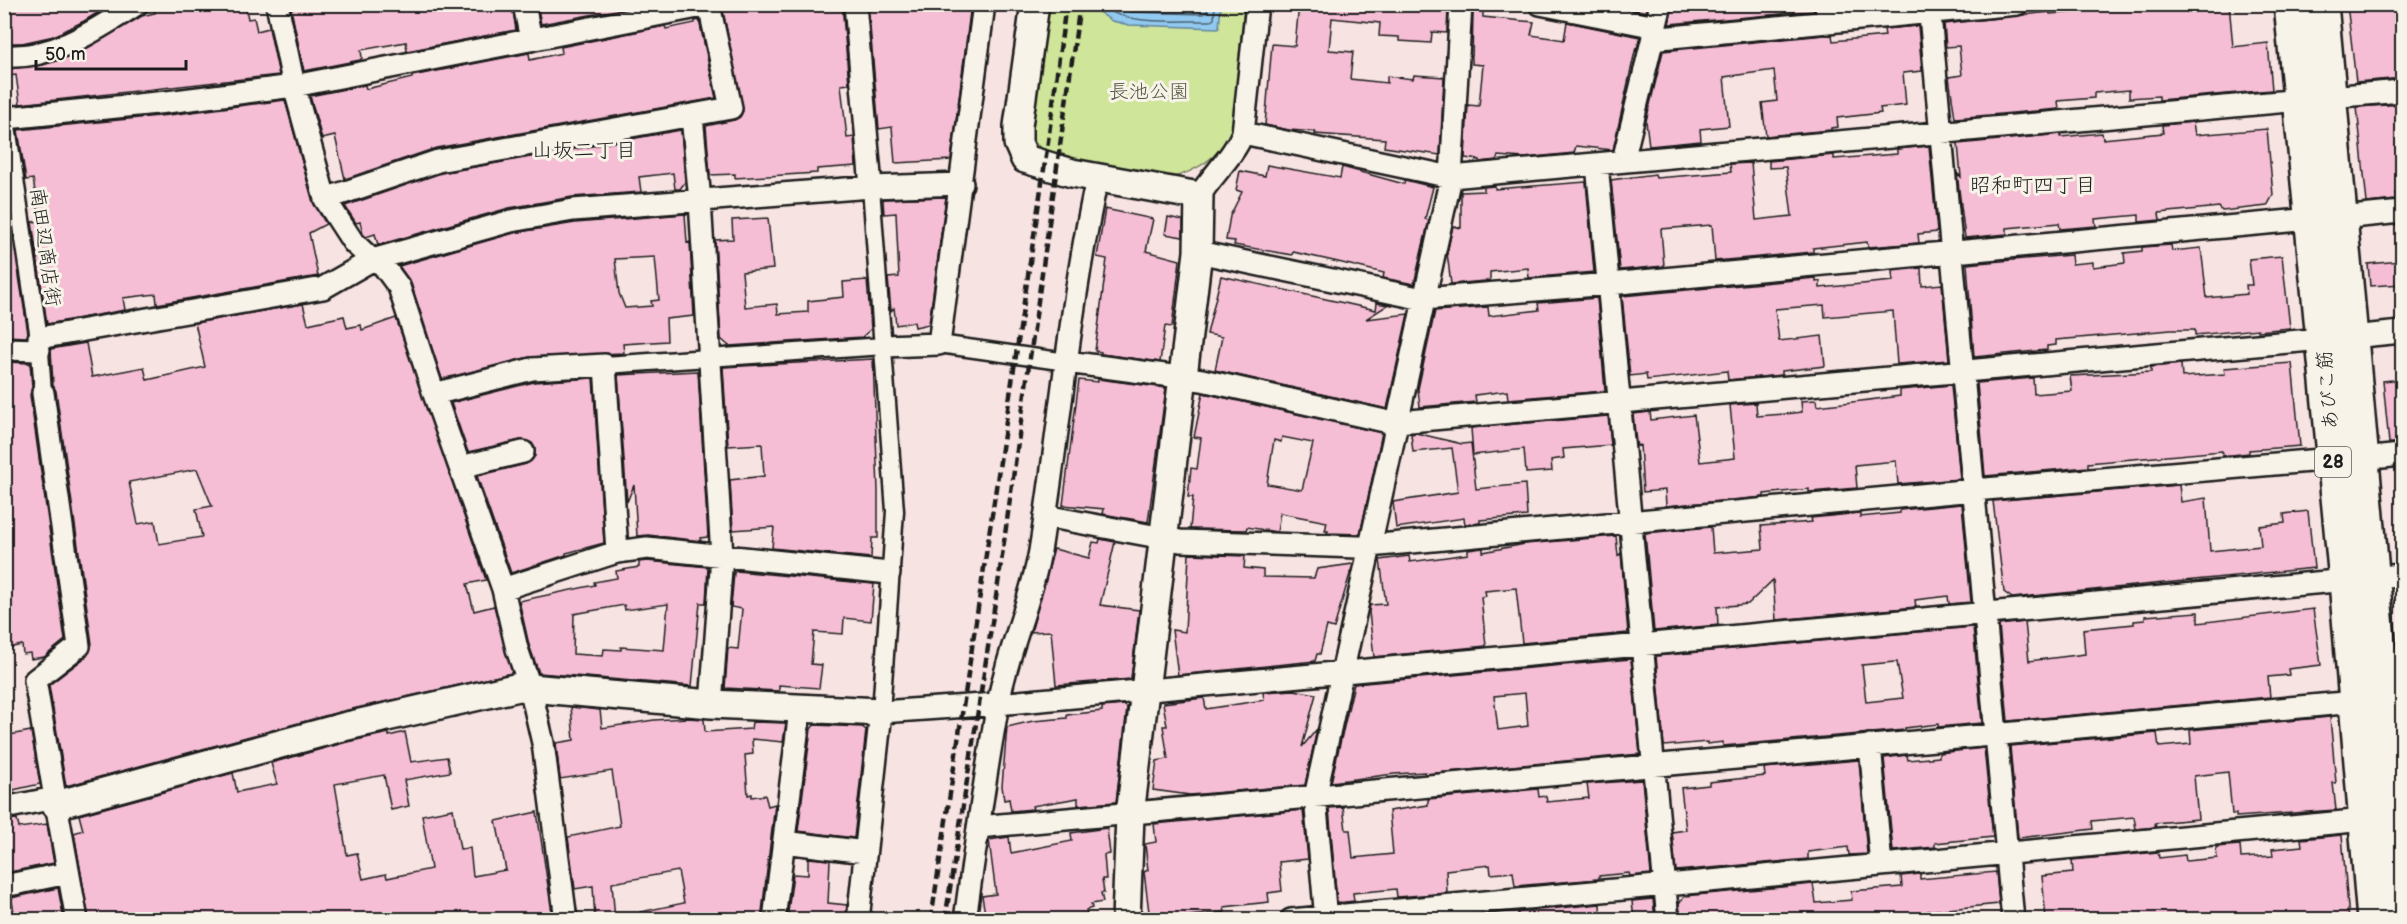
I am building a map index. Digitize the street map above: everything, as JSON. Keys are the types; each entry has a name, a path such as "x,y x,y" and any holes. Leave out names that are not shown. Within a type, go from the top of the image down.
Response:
{"main road":[{"name":"あびこ筋","path":"2291,4 2315,99"},
{"name":"あびこ筋","path":"2321,4 2315,99 2325,218 2348,459 2374,578 2388,819 2403,907"},
{"name":"あびこ筋","path":"2374,920 2388,819"}],"street":[{"path":"4,56 37,54 81,40 136,4"},
{"path":"278,4 294,86 325,199 353,242 372,260 382,264 399,287 434,394 504,589 517,649 530,687 543,743 566,920"},
{"path":"524,4 531,40"},
{"path":"855,4 884,346 895,511 881,712 858,920"},
{"path":"939,344 962,184 984,4"},
{"path":"1035,4 1018,126 1018,143 1025,159 1097,179 1199,196"},
{"path":"1126,920 1130,815 1198,252 1199,196 1210,178 1237,147 1243,133 1257,4"},
{"path":"1325,918 1315,797 1451,177 1461,4"},
{"path":"1540,4 1646,25 1661,38 1827,14 2017,4"},
{"path":"1623,161 1661,4"},
{"path":"5,113 167,102 294,86 711,5 731,108 438,161 325,199"},
{"path":"1929,8 2013,920"},
{"path":"1243,133 1451,177 2403,91"},
{"name":"南田辺商店街","path":"5,113 39,344 43,393"},
{"path":"692,116 700,201 722,556 711,704"},
{"path":"1598,164 1668,920"},
{"path":"965,920 998,704 1012,643 1031,591 1045,516 1097,179"},
{"path":"4,349 323,288 372,260 511,221 573,210 871,187 962,184"},
{"path":"1198,252 1423,299 2403,212"},
{"path":"434,394 532,369 710,360 884,346 939,344 1182,376 1397,422 2403,332"},
{"path":"605,365 617,552"},
{"path":"43,393 79,646 35,681 77,920"},
{"path":"460,467 524,452"},
{"path":"1045,516 1163,539 1368,547 1974,490 2403,455"},
{"path":"504,589 617,552 647,548 889,573"},
{"path":"4,808 55,802 343,727 530,687 711,704 800,710 881,712 1146,691 2374,578"},
{"path":"978,828 2381,700"},
{"path":"774,920 800,710"},
{"path":"1870,745 1881,866"},
{"path":"1291,920 1881,866 2006,852 2388,819"},
{"path":"784,842 866,852"},
{"path":"4,886 68,873"}],"green space":[{"name":"長池公園","path":"1046,5 1244,5 1233,123 1222,147 1200,166 1188,172 1174,177 1147,179 1132,177 1062,156 1037,145 1029,133"}],"water":[{"path":"1088,5 1221,5 1219,28 1129,25 1112,21"}],"building":[{"path":"9,4 112,4 54,36 22,43 7,43"},
{"path":"154,4 245,4 248,19 254,18 257,31 269,28 279,75 20,104 16,75 9,76 8,69 43,65 79,53 142,16 155,13"},
{"path":"312,4 461,4 461,8 479,4 512,4 516,30 407,51 406,42 361,50 360,60 304,71 291,9"},
{"path":"537,4 621,4 622,9 541,24"},
{"path":"745,4 842,4 849,84 841,85 847,138 854,137 856,166 817,169 817,173 735,178 735,174 710,175 706,126 734,120 740,117 743,111 723,11"},
{"path":"868,4 971,4 951,160 895,163 892,127 879,129"},
{"path":"1299,4 1448,6 1447,33 1432,32 1431,43 1399,41 1399,37 1379,36 1380,23 1332,18 1329,50 1353,52 1350,79 1387,83 1387,76 1413,79 1414,75 1444,77 1440,155 1384,147 1385,139 1315,134 1316,132 1265,125 1272,44 1295,46"},
{"path":"1608,4 1648,4 1646,12"},
{"path":"1673,4 1696,4 1717,11 1716,4 1813,4 1814,11 1669,24"},
{"path":"2160,4 2160,10 2195,6 2195,4 2229,4 2233,47 2268,43 2272,90 2159,100 2159,96 2129,98 2129,90 2094,93 2094,98 2058,101 2059,109 1955,118 1949,77 1962,75 1959,46 1946,47 1944,24 2050,12 2050,14 2103,10 2103,6"},
{"path":"2347,4 2403,4 2403,78 2356,82"},
{"path":"1473,10 1483,11 1483,17 1534,22 1531,35 1564,40 1567,22 1640,37 1613,150 1576,146 1574,153 1524,158 1498,156 1497,160 1480,162 1480,160 1465,158 1468,105 1479,106 1483,65 1472,64"},
{"path":"699,20 716,98 436,148 345,179 335,136 322,139 310,96 365,85 366,89 412,78 412,76 529,53 530,60 562,53 561,47 665,26 666,29 695,23"},
{"path":"1918,26 1922,71 1903,73 1906,105 1880,108 1881,113 1837,118 1838,127 1831,128 1831,130 1766,136 1762,103 1777,101 1774,70 1724,77 1729,126 1700,129 1701,141 1649,146 1646,121 1663,51 1825,35 1832,35 1833,41 1885,36 1884,29"},
{"path":"285,100 313,202 326,224 309,233 318,276 157,304 156,294 123,298 125,310 47,324 32,222 40,221 33,179 26,180 18,130 169,115"},
{"path":"2403,104 2403,192 2395,193 2396,200 2367,203 2357,107"},
{"path":"2193,122 2195,135 2267,129 2273,195 2267,206 2222,211 2219,207 2159,213 2160,220 2139,222 2139,215 2095,219 2096,226 2060,229 2059,223 2007,228 2007,234 1965,238 1957,173 1961,177 1958,144 2061,134 2061,137 2102,133 2103,139 2163,133 2162,125"},
{"path":"681,130 685,182 680,189 675,189 673,173 639,177 641,192 572,197 509,208 378,245 375,234 366,237 360,222 356,223 345,206 441,173"},
{"path":"1929,146 1937,232 1918,234 1919,243 1868,247 1867,242 1813,248 1813,252 1715,261 1712,225 1661,229 1664,266 1620,270 1611,180 1655,174 1656,178 1731,172 1730,164 1751,163 1756,220 1792,216 1786,167 1769,168 1769,161 1834,155 1834,159 1897,154 1897,149"},
{"path":"1267,165 1340,178 1342,167 1404,184 1405,180 1433,187 1425,219 1429,220 1414,284 1383,278 1384,273 1338,262 1293,252 1292,255 1234,245 1235,241 1226,240 1230,216 1242,192 1236,190 1240,171 1265,176"},
{"path":"1586,182 1594,272 1529,278 1528,268 1490,272 1490,280 1451,284 1447,253 1453,226 1461,228 1461,192 1484,191 1484,187 1495,186 1495,189"},
{"path":"946,197 929,324 915,327 914,322 896,325 894,308 891,311 888,278 899,277 896,213 884,214 883,201 884,199"},
{"path":"1105,209 1153,219 1146,251 1180,260 1172,327 1165,326 1160,362 1101,354 1095,351 1107,259 1097,257"},
{"path":"685,214 687,243 690,242 694,316 666,319 667,341 623,344 624,353 529,357 442,379 411,283 399,266 514,233 575,223","holes":["655,257 659,300 651,301 652,306 625,308 619,293 615,259"]},
{"path":"1168,217 1183,220 1183,237 1165,234"},
{"path":"768,218 773,269 742,272 745,307 777,304 778,314 808,312 808,301 844,297 843,282 867,280 871,329 862,337 729,346 721,339 715,240 733,239 732,220"},
{"path":"12,232 27,337 4,336 4,234"},
{"path":"2171,245 2172,251 2201,248 2207,298 2247,294 2246,285 2252,285 2249,259 2282,256 2290,328 2195,335 2195,330 2171,330 2056,340 2056,345 2047,346 2047,350 1974,357 1967,264 2071,255 2072,264 2093,262 2093,267 2125,263 2124,253 2142,251 2142,247"},
{"path":"2401,261 2403,284 2370,286 2368,264"},
{"path":"1921,268 1922,286 1942,284 1949,360 1897,364 1893,311 1825,317 1824,305 1775,309 1779,341 1822,336 1825,366 1782,371 1782,375 1728,380 1727,371 1647,380 1646,374 1630,376 1622,296 1816,278 1816,282 1820,281 1820,288 1893,281 1892,271"},
{"path":"1221,276 1376,310 1377,303 1388,305 1366,319 1408,314 1387,409 1215,370 1222,337 1207,334"},
{"path":"1597,298 1605,391 1508,399 1507,391 1475,395 1476,402 1420,407 1418,389 1435,311 1488,307 1489,316 1539,310 1538,303"},
{"path":"303,304 308,324 344,316 347,328 361,325 362,330 396,318 486,580 467,584 474,611 494,606 512,673 339,712 66,786 49,685 87,656 92,644 56,391 53,385 51,349 86,343 92,377 144,367 147,380 205,367 195,323","holes":["197,469 212,506 196,509 202,537 159,544 155,521 138,524 129,482"]},
{"path":"873,359 878,538 872,538 871,558 772,548 774,527 733,530 730,480 764,476 762,444 728,446 723,367"},
{"path":"4,362 30,363 32,387 30,395 65,640 44,657 31,659 30,653 23,654 22,645 4,649"},
{"path":"2292,363 2300,446 2249,450 2249,453 2223,456 2222,451 2088,463 2088,467 1985,476 1977,383 2033,378 2034,394 2072,391 2070,376 2151,372 2151,367 2181,364 2182,377 2225,374 2224,368"},
{"path":"698,371 708,537 700,538 701,541 648,535 637,536 634,485 627,502 618,375"},
{"path":"593,378 604,543 566,553 566,555 511,573 477,476 526,464 535,456 535,448 532,443 521,440 468,452 451,403 534,382"},
{"path":"1098,379 1166,388 1148,522 1103,514 1104,509 1063,505 1079,380 1098,382"},
{"path":"2403,379 2403,443 2389,443 2383,381"},
{"path":"1951,385 1960,479 1898,484 1896,461 1855,465 1857,488 1809,492 1809,489 1764,494 1764,497 1666,506 1665,490 1643,492 1640,445 1637,446 1636,442 1633,414 1650,412 1651,420 1694,415 1700,462 1735,458 1730,405 1756,403 1757,416 1785,414 1802,412 1801,401 1816,400 1817,406 1900,396 1900,390"},
{"path":"1203,393 1382,433 1360,534 1327,533 1328,531 1325,531 1327,522 1280,513 1277,532 1247,527 1246,530 1190,529 1193,497 1188,497 1191,468 1197,469 1201,438 1194,437","holes":["1282,437 1313,443 1302,490 1267,484 1274,440 1281,442"]},
{"path":"1608,416 1611,445 1563,449 1564,458 1551,460 1552,471 1526,473 1524,449 1473,455 1471,428"},
{"path":"1416,433 1462,444 1471,443 1476,489 1525,484 1527,516 1480,520 1480,523 1465,524 1464,518 1396,528 1393,502 1458,492 1452,448 1413,452 1411,434"},
{"path":"2179,485 2181,502 2206,498 2210,551 2261,546 2259,526 2285,523 2284,514 2308,511 2314,568 2012,598 2004,592 1993,501"},
{"path":"1962,504 1971,602 1949,604 1948,596 1915,600 1916,607 1776,620 1773,580 1748,604 1717,607 1718,625 1654,631 1645,533 1711,527 1713,553 1763,549 1761,526 1812,522 1811,518 1860,513 1860,517 1900,513 1900,510"},
{"path":"1616,536 1618,556 1621,553 1628,633 1522,643 1516,588 1485,591 1486,596 1481,597 1486,646 1374,657 1370,605 1386,604 1380,560 1409,556 1410,562 1468,554 1468,550 1483,548 1483,552 1525,544"},
{"path":"1100,539 1115,542 1100,605 1139,610 1131,679 1056,685 1051,631 1031,632 1054,549 1089,558 1093,542 1099,543"},
{"path":"1189,554 1245,556 1244,568 1263,570 1263,577 1314,578 1317,569 1353,564 1334,628 1327,626 1320,654 1317,654 1315,661 1178,675 1172,630 1185,632"},
{"path":"639,562 708,567 706,603 700,603 692,686 539,673 529,645 519,601 617,578 616,571 639,567","holes":["668,604 664,650 621,647 621,650 604,649 603,656 573,654 574,614 624,605 625,610"]},
{"path":"736,571 874,584 871,621 844,618 843,634 814,632 811,664 822,665 819,688 779,685 779,691 725,688 728,648 738,649 742,609 731,607"},
{"path":"2313,609 2321,665 2288,669 2289,675 2268,677 2270,697 2008,721 1999,625 2025,622 2029,661 2085,654 2083,629 2134,624 2134,621 2145,620 2145,616 2198,612 2198,623"},
{"path":"1973,627 1982,723 1938,727 1938,724 1905,728 1905,730 1723,746 1723,742 1707,744 1707,742 1664,746 1656,656","holes":["1897,662 1903,698 1866,702 1862,665"]},
{"path":"1631,659 1640,754 1425,774 1425,772 1394,774 1331,782 1354,684","holes":["1525,693 1528,726 1498,730 1494,696"]},
{"path":"1294,690 1316,694 1302,747 1317,729 1305,785 1190,795 1153,790 1157,761 1168,759 1163,726 1167,726 1163,703 1204,698 1206,709 1264,700 1263,692"},
{"path":"1124,705 1127,708 1116,802 1078,805 1078,798 1032,806 1033,809 1011,811 1009,799 1004,800 1002,786 1007,727 1033,721 1067,718 1067,715 1102,711 1102,707"},
{"path":"571,707 600,710 602,728 654,720 687,718 704,719 705,732 751,729 752,722 786,723 783,742 752,739 753,754 745,755 748,795 752,794 752,797 765,795 768,806 775,804 761,920 641,920 640,912 684,903 678,871 612,883 615,920 595,920 593,886 575,889 568,837 620,826 612,771 560,779 556,743 574,740"},
{"path":"2330,717 2336,810 2236,817 2236,814 2232,814 2228,772 2194,776 2198,819 2155,823 2156,827 2136,829 2134,817 2092,821 2093,829 2018,838 2010,746 2157,733 2159,747 2191,744 2190,730"},
{"path":"814,725 862,727 866,730 854,838 798,831 811,729"},
{"path":"31,731 40,784 4,792 4,736"},
{"path":"405,732 411,762 447,757 450,772 404,780 409,806 391,810 384,775 335,784 347,855 357,853 363,879 386,874 387,878 431,869 422,815 453,809 460,849 470,848 473,876 506,870 496,821 537,812 553,920 89,920 74,833 83,830 79,815 233,773 237,792 277,784 271,763 347,742"},
{"path":"1984,748 1993,837 1935,843 1935,847 1893,851 1884,758 1907,755 1908,760 1939,757 1939,753"},
{"path":"1859,760 1867,854 1849,855 1848,847 1808,852 1808,859 1676,871 1672,832 1686,830 1681,788 1709,785 1709,782 1765,776 1764,768"},
{"path":"1642,780 1651,874 1630,876 1629,873 1599,876 1599,879 1515,886 1513,872 1491,874 1490,865 1446,870 1447,893 1397,897 1396,889 1353,893 1354,901 1337,903 1329,808 1343,807 1346,830 1350,830 1353,858 1393,854 1389,811 1428,805 1428,799 1538,789 1539,797 1546,796 1547,802 1589,798 1587,784"},
{"path":"1303,810 1308,859 1279,862 1282,891 1268,893 1269,902 1224,907 1225,912 1180,917 1180,920 1150,920 1144,872 1148,870 1145,844 1156,842 1154,824"},
{"path":"17,819 19,828 47,824 54,863 5,873 4,820"},
{"path":"1107,828 1110,854 1104,855 1106,879 1102,879 1103,902 1091,904 1092,908 1086,910 1088,920 986,920 982,896 996,894 989,840 1009,837 1011,853 1072,841 1071,833"},
{"path":"2342,835 2349,920 2046,919 2042,876 2073,873 2072,860 2158,852 2159,858 2185,855 2186,861 2217,858 2216,847 2240,845 2241,858 2273,856 2272,849 2302,846 2301,839"},
{"path":"808,858 830,860 828,903 847,905 845,920 787,920 793,874 808,875"},
{"path":"1996,872 1999,904 1928,911 1929,920 1681,920 1679,903 1685,896 1813,884 1816,903 1852,900 1851,891 1902,887 1901,876 1920,874 1920,879"},
{"path":"58,888 64,920 16,920 11,898"},
{"path":"1653,899 1655,920 1634,920 1632,901"},
{"path":"1600,904 1601,920 1518,920 1518,912"}],"railway":[{"path":"931,920 1047,149 1066,4"},
{"path":"945,920 998,584 1080,4"}],"district":[{"name":"山坂二丁目","path":"584,150"},
{"name":"昭和町四丁目","path":"2033,185"}]}
